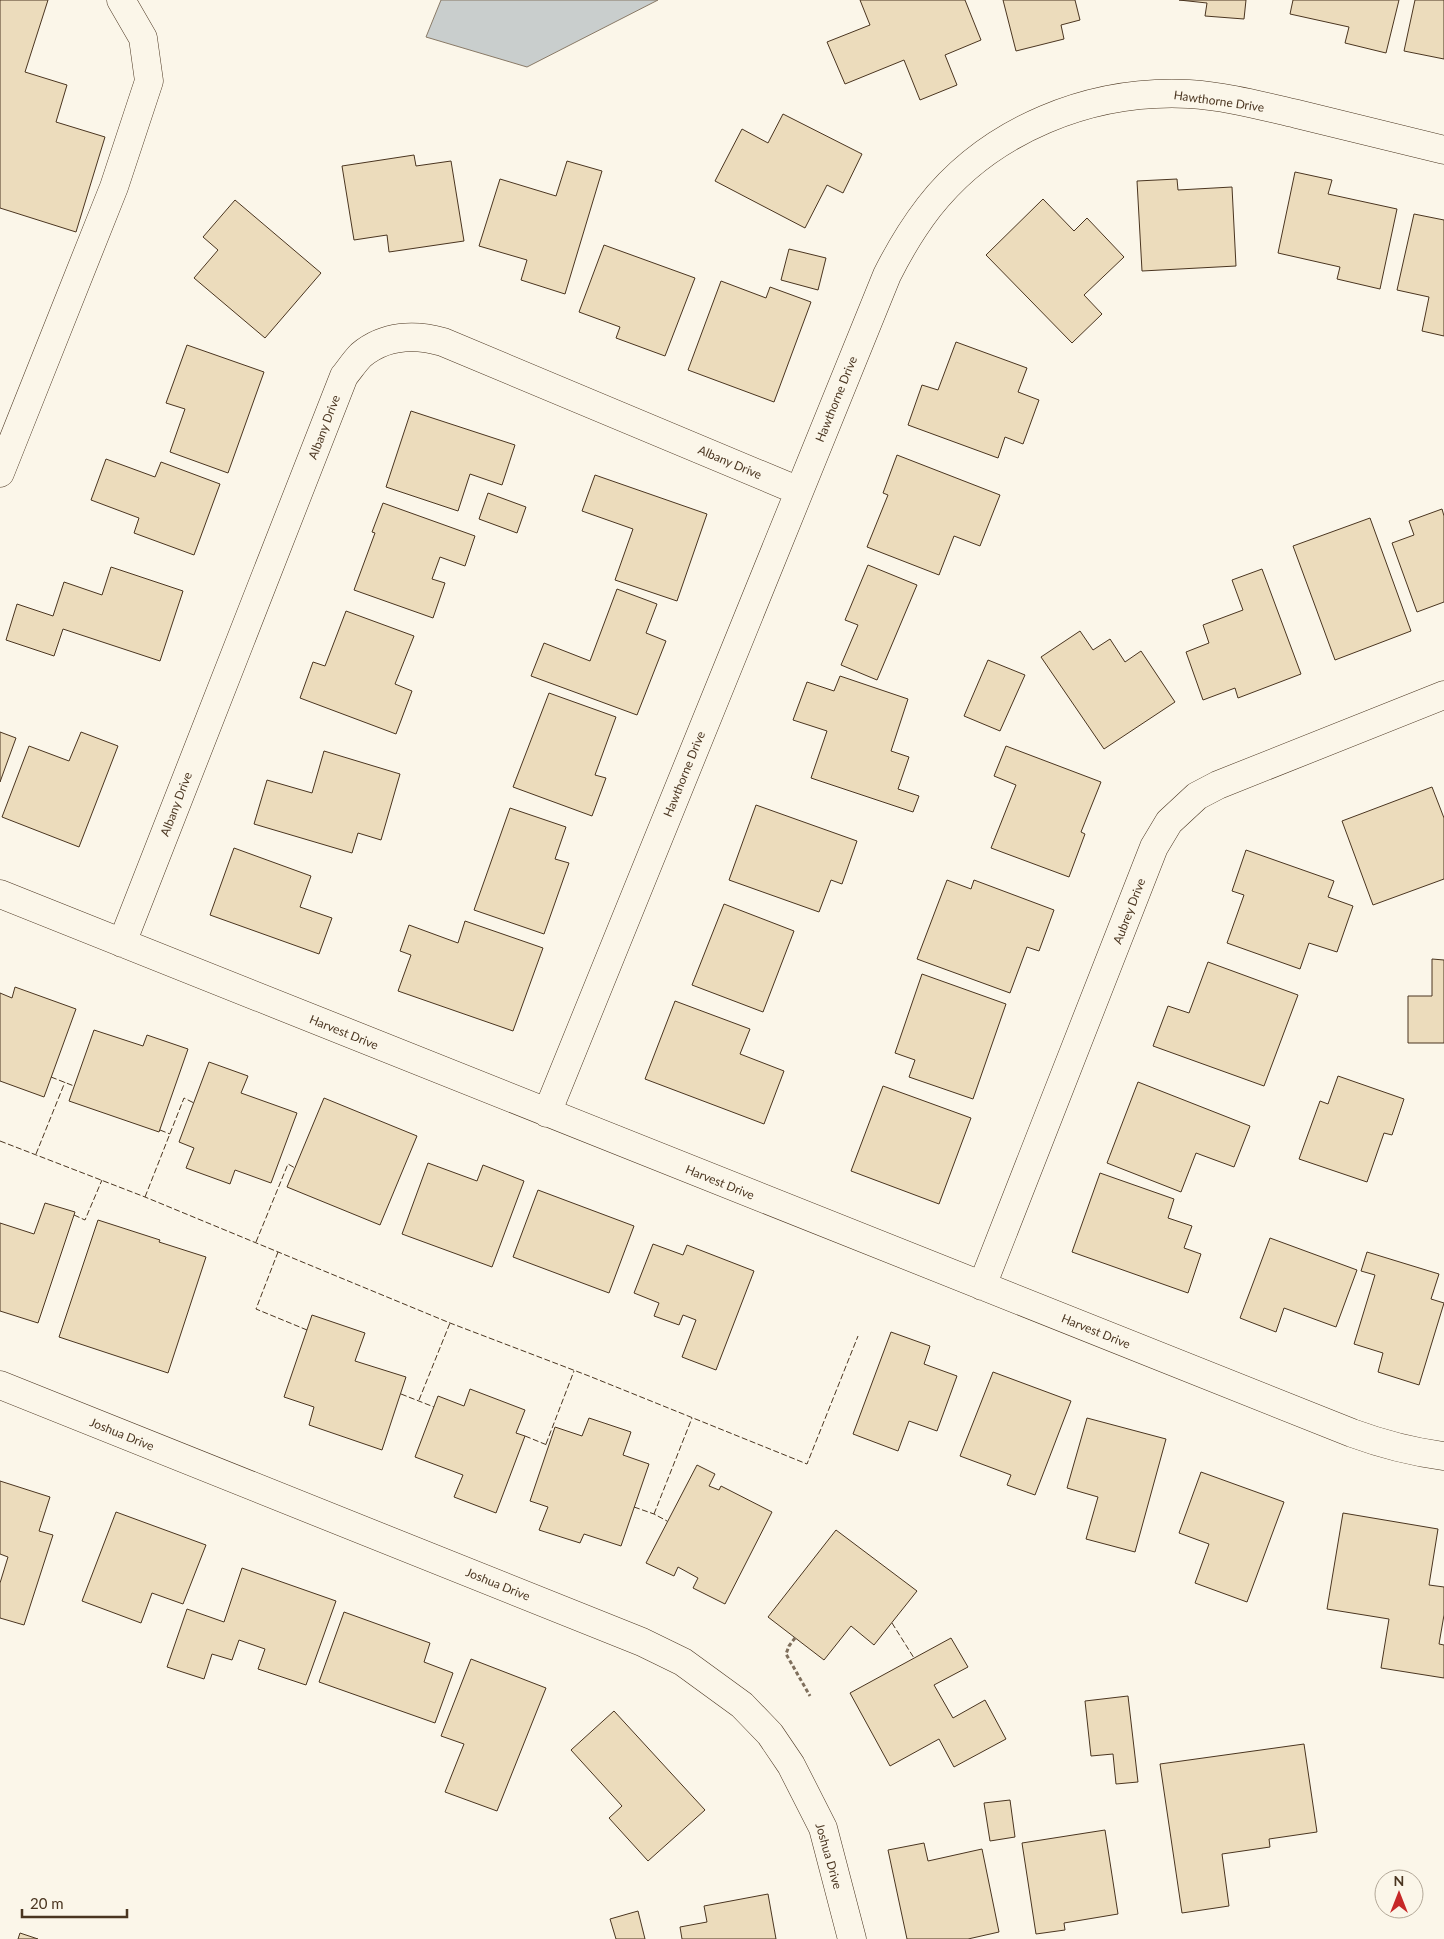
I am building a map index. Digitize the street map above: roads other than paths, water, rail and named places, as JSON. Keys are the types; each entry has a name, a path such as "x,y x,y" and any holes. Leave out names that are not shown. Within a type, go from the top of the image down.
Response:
{"street":[{"path":"0,473 114,187 149,81 143,38 120,0"},
{"name":"Hawthorne Drive","path":"547,1113 887,275 906,238 930,206 957,176 988,151 1044,119 1082,106 1120,97 1158,93 1192,94 1252,104 1444,150"},
{"name":"Albany Drive","path":"122,943 344,376 361,355 382,342 405,336 428,338 443,342 799,490"},
{"name":"Aubrey Drive","path":"982,1286 1154,847 1169,822 1197,796 1218,785 1444,695"},
{"name":"Harvest Drive","path":"0,894 1352,1434 1388,1446 1424,1454 1444,1456"},
{"name":"Joshua Drive","path":"0,1385 632,1638 683,1662 742,1705 770,1734 792,1765 823,1828 852,1939"}]}
